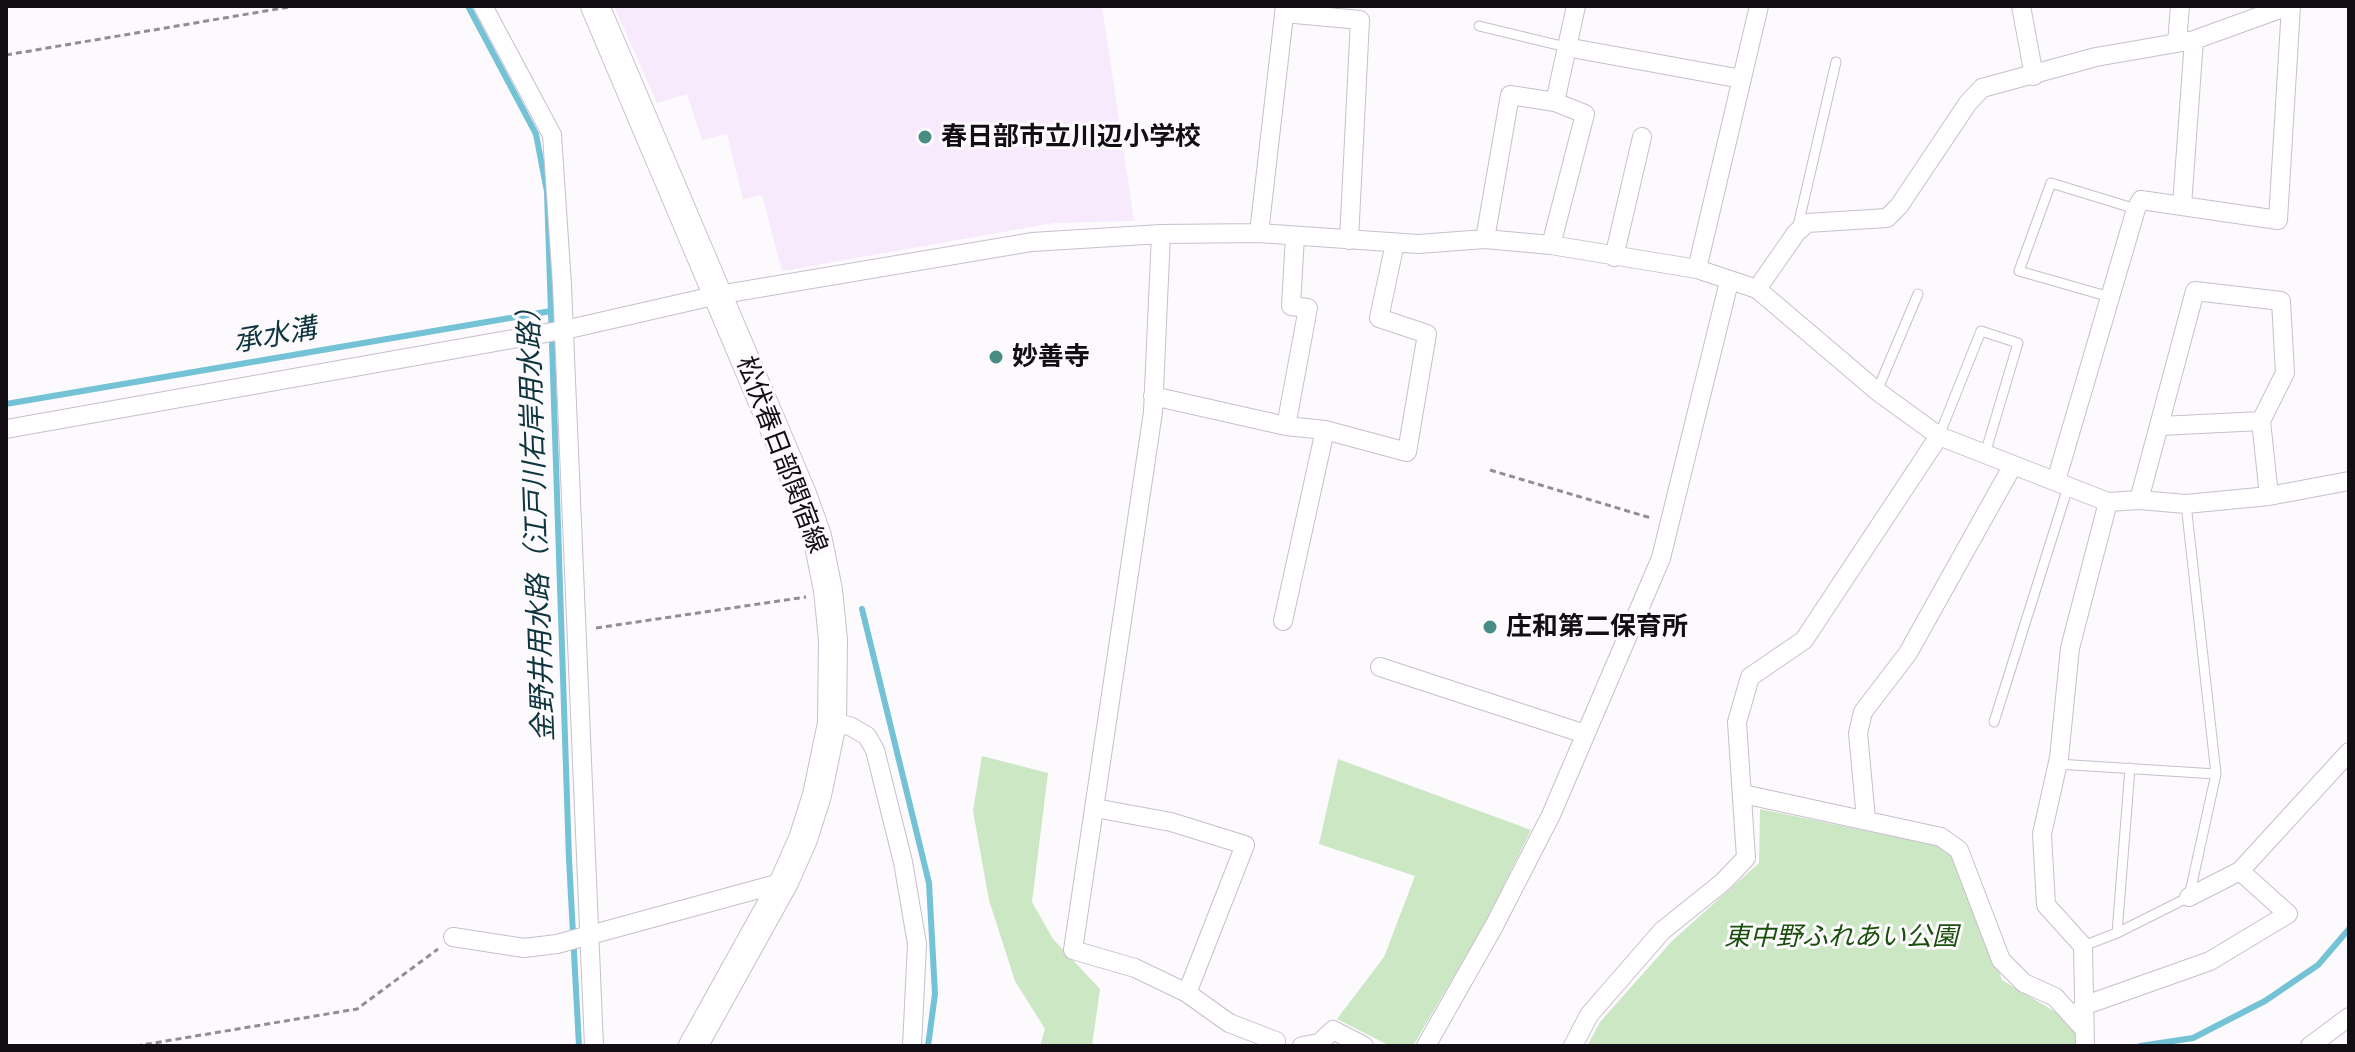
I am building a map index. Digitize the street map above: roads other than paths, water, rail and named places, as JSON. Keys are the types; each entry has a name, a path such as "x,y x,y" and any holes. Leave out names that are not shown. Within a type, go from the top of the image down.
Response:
{"main road":[{"name":"松伏春日部関宿線","path":"595,6 802,494 817,536 828,590 833,640 832,723 817,795 803,839 784,882 693,1046"}],"street":[{"path":"483,6 552,135 594,1046"},
{"path":"1697,269 1759,6"},
{"path":"2021,6 2034,76"},
{"path":"2180,6 2185,42 2182,205"},
{"path":"1757,289 1796,233 1807,223 1887,218 1899,206 1968,103 1982,88 2096,57 2185,42 2258,11 2290,6 2278,220 2141,200 2110,297 2062,484"},
{"path":"1555,102 1570,8"},
{"path":"1259,233 1284,10 1360,20 1349,240"},
{"path":"1566,47 1742,79"},
{"path":"1485,239 1510,95 1555,102 1585,114 1551,245"},
{"path":"1614,257 1642,137"},
{"path":"6,429 562,330 718,295 1032,242 1161,234 1259,233 1395,243 1485,239 1551,245 1697,269 1757,289 1877,391 1939,436 2108,502 2139,500 2186,504 2269,496 2349,481"},
{"path":"1161,234 1153,396 1073,950 1135,968 1187,993 1229,1023 1281,1044"},
{"path":"1286,426 1308,308 1291,306 1295,236"},
{"path":"1153,396 1286,426 1325,430 1407,452 1427,334 1379,318 1395,243"},
{"path":"1426,1046 1551,815 1661,558 1729,282"},
{"path":"2139,500 2195,291 2281,301 2285,373 2261,421 2269,496"},
{"path":"2160,426 2261,421"},
{"path":"1283,621 1325,430"},
{"path":"1573,1046 1589,1015 1662,931 1723,882 1746,858 1737,722 1750,677 1804,640 1939,436"},
{"path":"1866,819 1858,733 1863,712 1908,653 2013,465"},
{"path":"2084,1037 2083,946 2046,905 2042,834 2057,764 2070,648 2108,502"},
{"path":"1380,667 1585,734"},
{"path":"832,723 850,726 867,736 875,750 903,862 917,944 912,1046"},
{"path":"2189,897 2240,871 2349,752"},
{"path":"1743,794 1941,837 1959,850 2001,960 2024,983 2055,997 2084,1037"},
{"path":"1095,808 1171,822 1245,845 1187,993"},
{"path":"2083,1006 2210,961 2288,914 2240,871"},
{"path":"453,937 524,948 557,944 784,882"},
{"path":"2310,1046 2349,1017"},
{"path":"1302,1046 1319,1043 1333,1030 1364,1046"}],"lane":[{"path":"1479,26 1566,47"},
{"path":"1796,233 1836,62"},
{"path":"2110,297 2019,271 2051,183 2136,209"},
{"path":"1877,391 1918,294"},
{"path":"1939,436 1981,331 2018,343 1984,455"},
{"path":"1994,722 2062,484"},
{"path":"2083,946 2117,933 2189,897 2216,774 2186,504"},
{"path":"2057,764 2216,774"},
{"path":"2117,933 2130,768"}],"waterway":[{"name":"金野井用水路（江戸川右岸用水路）","path":"468,6 536,134 547,192 569,859 579,1046"},
{"name":"承水溝","path":"6,404 551,311"},
{"path":"862,609 929,883 935,994 928,1046"},
{"path":"2140,1046 2193,1038 2265,1001 2318,965 2349,929"}],"place":[{"name":"春日部市立川辺小学校","path":"925,137"},
{"name":"妙善寺","path":"996,357"},
{"name":"庄和第二保育所","path":"1490,627"}],"park label":[{"name":"東中野ふれあい公園","path":"1841,937"}]}
